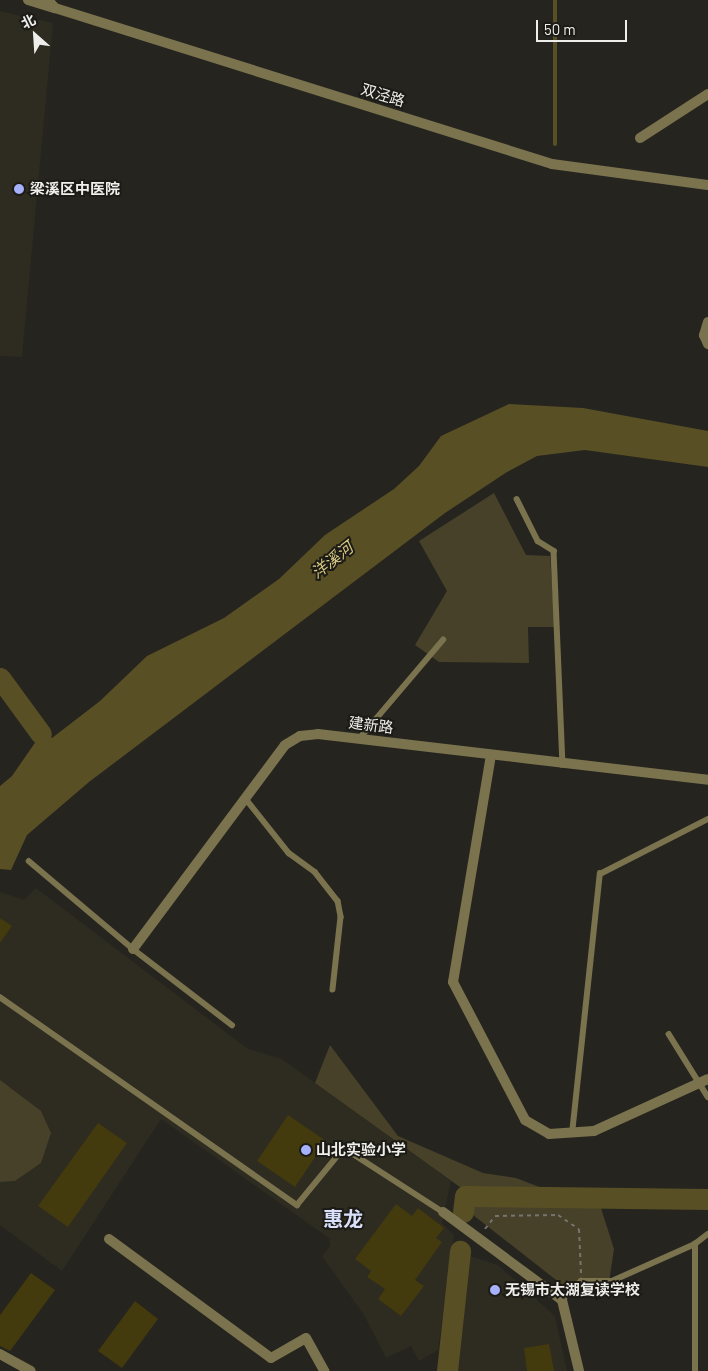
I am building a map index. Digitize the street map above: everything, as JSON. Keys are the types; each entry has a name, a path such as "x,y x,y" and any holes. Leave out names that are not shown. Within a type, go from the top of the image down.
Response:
{"street":[{"name":"双泾路","path":"28,0 51,4 552,164 708,186"},
{"path":"640,138 708,94"},
{"path":"708,322 704,335 708,344"},
{"name":"建新路","path":"133,949 285,745 300,736 318,734 563,765 708,780"},
{"path":"491,755 453,982 525,1120 549,1134 572,1134 594,1131 703,1080"},
{"path":"443,1212 562,1300 580,1371"},
{"path":"109,1238 271,1358 306,1338 324,1371"},
{"path":"0,1354 31,1371"}],"lane":[{"path":"517,499 538,541 554,550 563,765"},
{"path":"359,739 443,640"},
{"path":"246,799 289,853 315,872 338,901 341,917 333,990"},
{"path":"572,1134 600,874 708,819"},
{"path":"28,861 133,949 232,1025"},
{"path":"0,996 297,1205 344,1148 443,1212"},
{"path":"669,1034 703,1080 708,1097"},
{"path":"562,1300 581,1281 612,1280 695,1244 708,1234"},
{"path":"695,1244 695,1371"}],"path":[{"path":"478,1238 495,1216 558,1215 578,1229 581,1281"}],"shaded area":[{"name":"梁溪区中医院","path":"0,11 53,23 22,357 0,356"},
{"path":"494,493 526,555 550,556 555,627 528,627 529,663 439,662 415,645 447,591 419,541"},
{"name":"山北实验小学","path":"36,888 248,1049 282,1059 451,1181 442,1223 454,1235 438,1350 419,1361 411,1346 386,1358 364,1315 322,1256 330,1246 329,1238 161,1119 62,1271 0,1225 0,892 24,900"},
{"path":"330,1045 398,1136 483,1173 516,1178 542,1188 464,1190 315,1083"},
{"path":"0,1080 41,1111 51,1133 41,1163 15,1181 0,1182"},
{"path":"470,1202 599,1202 614,1249 608,1289 574,1294 468,1211"},
{"name":"无锡市太湖复读学校","path":"467,1255 498,1265 555,1316 567,1371 455,1371"}],"water":[{"name":"洋溪河","path":"509,404 583,408 708,431 708,467 585,450 537,456 507,472 445,513 89,782 27,835 11,870 0,869 0,786 12,776 41,734 47,732 52,738 100,701 147,656 224,618 279,579 325,535 394,489 419,466 441,436"}],"building":[{"path":"0,918 12,926 0,943"},
{"path":"288,1115 326,1141 295,1187 257,1161"},
{"path":"98,1123 127,1143 68,1227 38,1206"},
{"path":"396,1204 412,1216 418,1208 444,1228 436,1238 442,1242 415,1280 424,1286 401,1316 378,1299 385,1289 367,1277 371,1271 355,1259"},
{"path":"31,1273 55,1290 10,1351 0,1346 0,1315"},
{"path":"135,1301 158,1319 122,1368 98,1351"},
{"path":"549,1344 554,1371 527,1371 524,1348"}],"waterway":[{"path":"555,0 555,144"},
{"path":"0,678 41,734"},
{"path":"463,1212 465,1196 708,1199"},
{"path":"447,1371 460,1251"}],"place":[{"name":"梁溪区中医院","path":"19,189"},
{"name":"山北实验小学","path":"306,1150"},
{"name":"无锡市太湖复读学校","path":"495,1290"}],"district":[{"name":"惠龙","path":"343,1218"}]}
